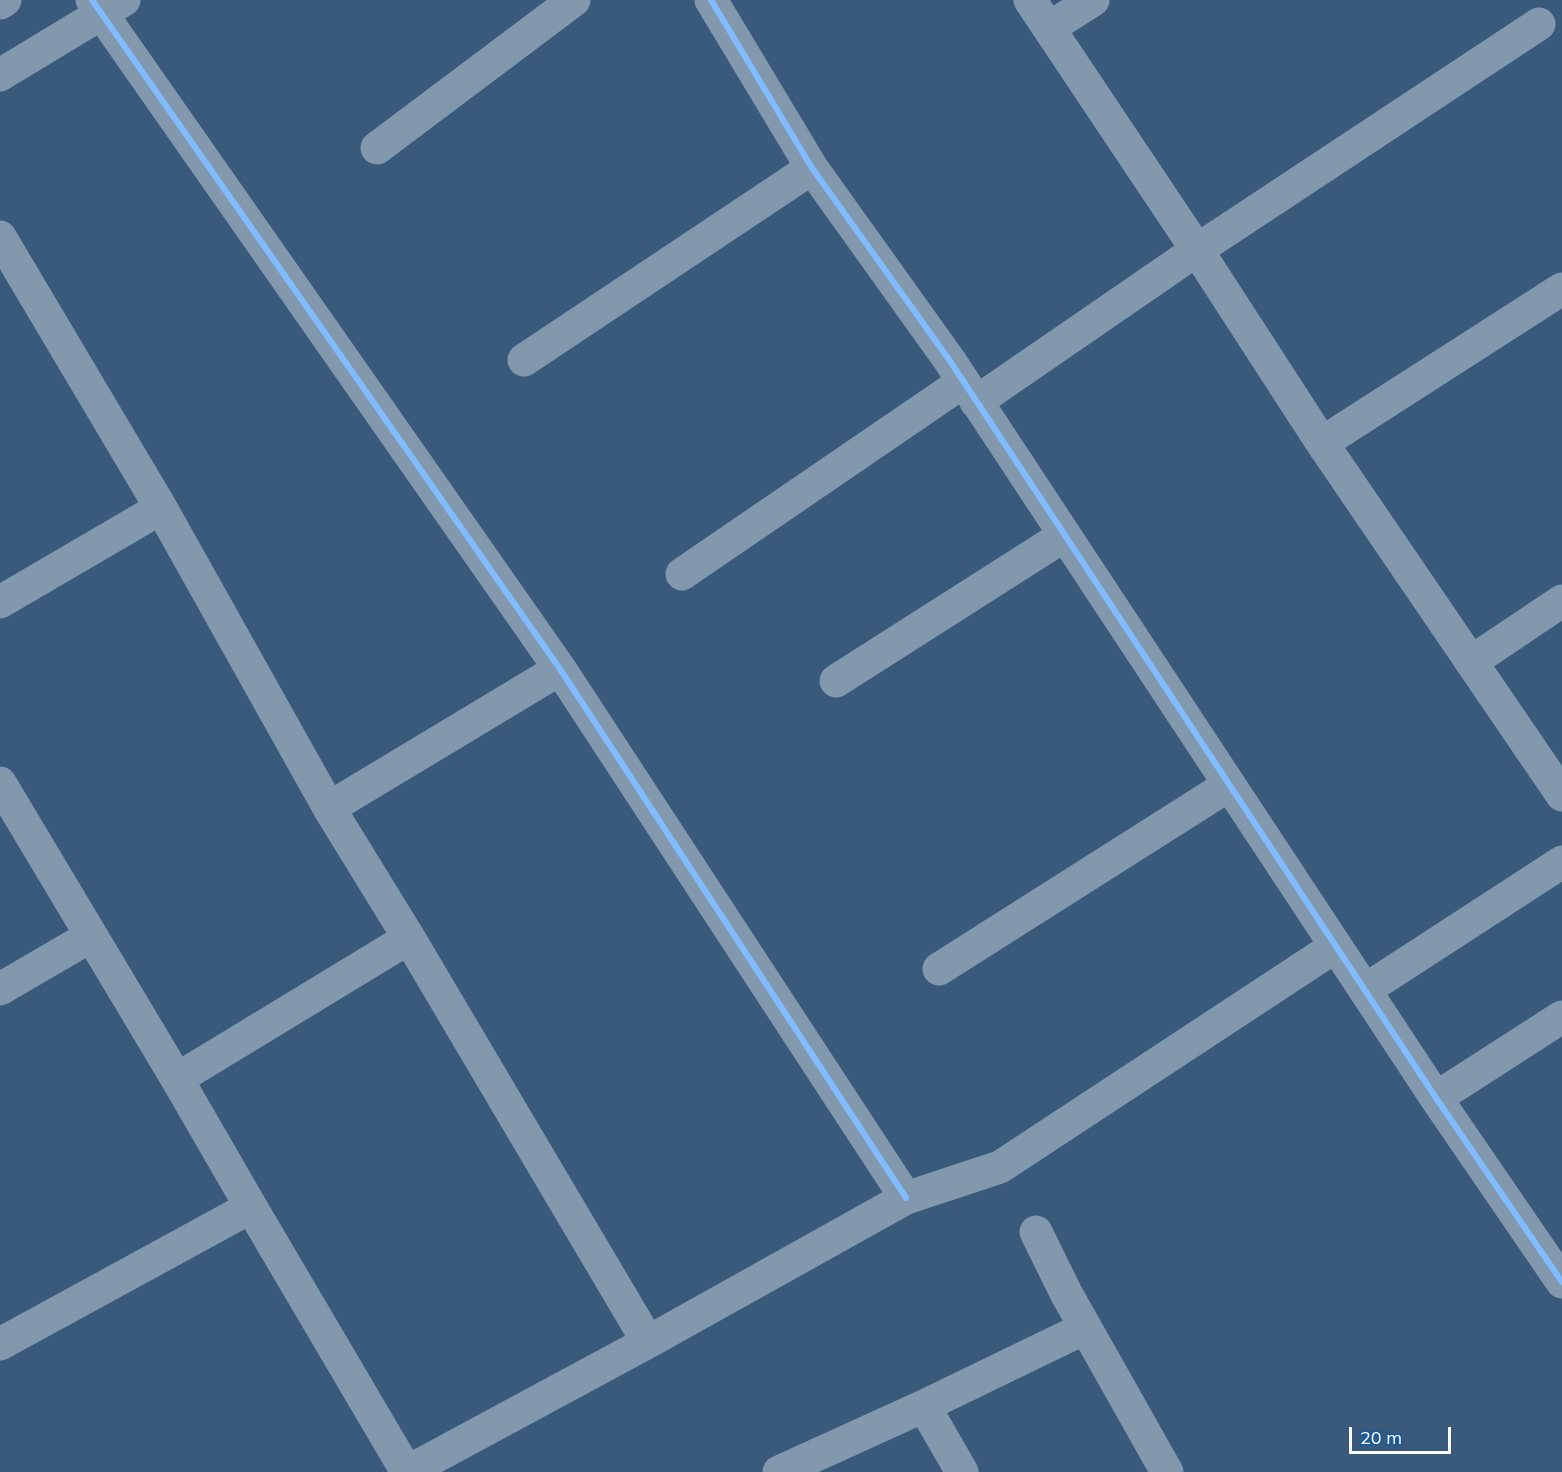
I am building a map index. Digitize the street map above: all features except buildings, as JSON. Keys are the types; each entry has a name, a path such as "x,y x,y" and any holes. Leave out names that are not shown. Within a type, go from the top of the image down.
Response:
{"main road":[{"path":"0,3 5,0"}],"street":[{"path":"376,148 574,0"},
{"path":"711,0 812,168 950,361 1436,1098 1562,1282"},
{"path":"1030,0 1197,250 1322,443 1562,795"},
{"path":"1049,27 1093,0"},
{"path":"0,75 106,5 560,669 906,1198"},
{"path":"682,574 1197,250 1539,24"},
{"path":"524,360 812,168"},
{"path":"0,237 161,508 329,808 409,938 648,1342"},
{"path":"1322,443 1562,289"},
{"path":"0,602 161,508"},
{"path":"836,681 1065,535"},
{"path":"1471,662 1562,601"},
{"path":"329,808 560,669"},
{"path":"0,783 177,1079 407,1472 648,1342 906,1198 1000,1167 1336,946"},
{"path":"939,969 1229,785"},
{"path":"1365,990 1562,862"},
{"path":"0,989 91,936"},
{"path":"177,1079 409,938"},
{"path":"1436,1098 1562,1017"},
{"path":"0,1344 251,1207"},
{"path":"1036,1232 1085,1328 1167,1472"},
{"path":"778,1472 924,1406 1085,1328"},
{"path":"924,1406 962,1472"}],"cycle path":[{"path":"92,0 560,669 906,1198"},
{"path":"711,0 812,168 950,361 1436,1098 1562,1282"}]}
